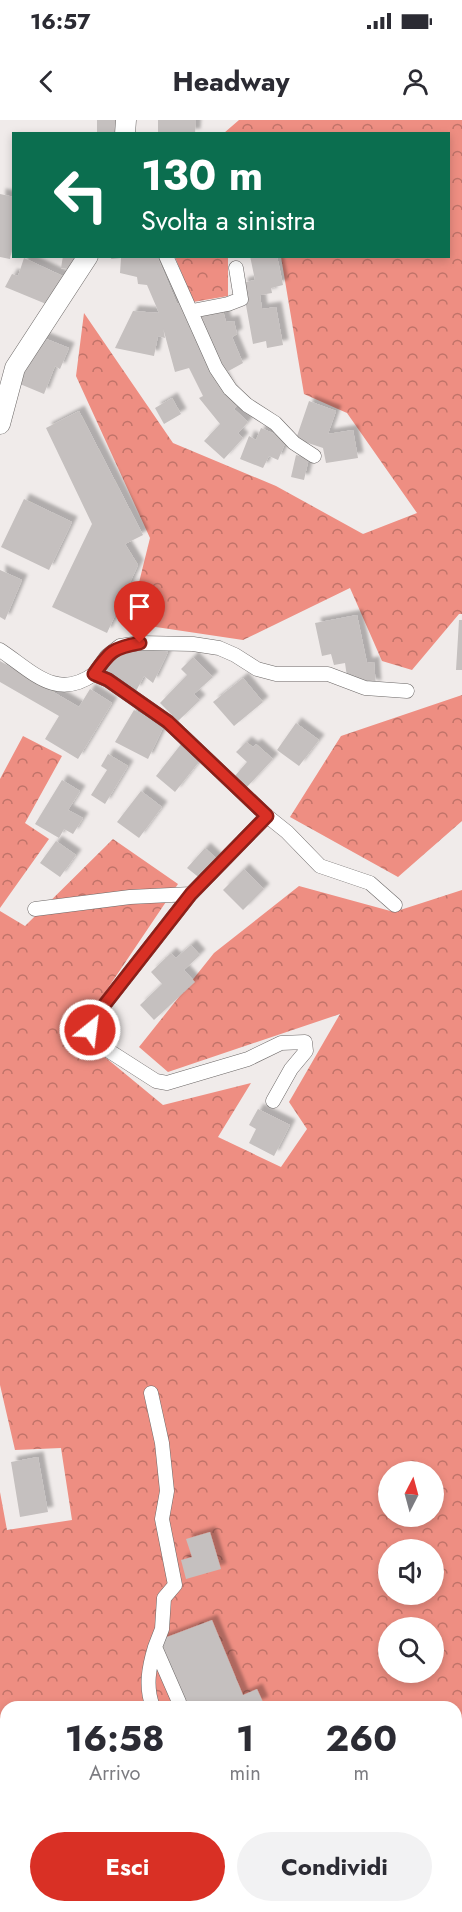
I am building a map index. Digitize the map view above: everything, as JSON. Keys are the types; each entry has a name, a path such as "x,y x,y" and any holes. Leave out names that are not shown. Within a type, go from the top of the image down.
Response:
{"street":[{"path":"0,424 15,368 87,258"},
{"path":"167,258 216,368 230,389 247,405 275,423 294,443 314,456"},
{"path":"192,311 241,299 236,268"},
{"path":"0,650 49,683 66,686 81,683 94,674 107,656 120,646 140,643 193,644 219,648 257,669 276,674 328,674 365,688 407,691"},
{"path":"94,674 108,680 168,722 267,816 287,832 320,867 370,883 395,905"},
{"path":"267,816 191,894 105,1004 90,1030 92,1040 156,1082 167,1083 248,1059 281,1043 305,1042 306,1051 291,1069 273,1101"},
{"path":"35,909 130,897 191,894"},
{"path":"151,1393 162,1443 167,1491 162,1519 175,1585 164,1598 162,1629 148,1670 151,1701"},
{"path":"155,1647 179,1701"}],"green space":[{"path":"239,120 462,120 462,614 459,614 412,670 382,661 350,588 243,640 129,623 150,538 76,376 84,313 173,443 276,486 363,534 417,513 347,413 304,394 281,258 450,258 450,132 225,132"},
{"path":"175,258 228,258 228,296 193,302"},
{"path":"462,695 462,821 398,877 290,817 341,736"},
{"path":"23,736 62,756 25,823 49,839 0,908 0,779"},
{"path":"113,839 178,884 77,1034 163,1105 251,1083 218,1137 281,1167 307,1129 289,1102 340,1014 168,1072 139,1047 214,953 299,886 394,912 462,890 462,1701 0,1701 0,1492 7,1530 72,1520 61,1448 15,1450 0,1385 0,911 25,926"}],"building":[{"path":"97,120 120,120 120,132 97,132"},
{"path":"158,120 196,120 195,132 158,132"},
{"path":"0,194 12,197 12,249 10,259 0,257"},
{"path":"24,258 67,278 51,306 5,287 12,274 18,276"},
{"path":"63,258 83,258 74,270 61,268"},
{"path":"121,258 158,258 177,304 182,302 238,404 234,409 248,422 238,433 243,438 224,459 204,441 220,424 199,398 203,396 189,368 175,372 163,328 165,338 158,336 154,356 115,348 133,311 159,313 147,285 138,284 137,277 120,273"},
{"path":"250,258 277,258 283,285 271,288 272,293 260,295 262,309 276,307 283,345 267,348 266,341 253,344 242,283 255,280"},
{"path":"222,307 226,322 234,321 237,334 232,337 243,363 223,374 195,314"},
{"path":"39,336 69,348 60,369 55,366 44,394 20,384"},
{"path":"172,398 181,414 164,424 155,408"},
{"path":"309,401 336,411 328,434 353,430 358,458 326,463 323,448 296,439"},
{"path":"79,411 143,535 125,544 138,565 107,633 52,607 92,524 46,428"},
{"path":"261,428 287,439 278,460 269,456 263,468 240,459 249,436 256,440"},
{"path":"296,455 309,458 304,480 291,477"},
{"path":"24,499 72,522 49,570 1,547"},
{"path":"0,570 22,580 5,620 0,617"},
{"path":"357,615 367,663 374,662 376,686 347,677 345,663 334,665 331,654 322,656 315,623"},
{"path":"459,620 462,620 462,670 456,670"},
{"path":"149,646 168,652 153,683 144,676 136,691 101,672 109,658 129,647"},
{"path":"193,657 213,677 194,694 200,700 178,721 160,703 187,675 181,669"},
{"path":"0,661 79,707 90,689 112,703 78,759 45,739 59,716 0,682"},
{"path":"243,678 263,702 234,726 213,702"},
{"path":"134,710 164,726 148,759 115,742"},
{"path":"296,723 319,740 299,766 277,750"},
{"path":"246,742 253,747 256,744 273,759 246,788 234,777 247,762 236,752"},
{"path":"182,743 202,758 175,792 156,776"},
{"path":"108,754 128,766 105,804 91,795 107,770 101,766"},
{"path":"62,780 80,791 68,810 83,818 73,834 64,829 59,838 35,824"},
{"path":"141,791 162,807 139,838 117,822"},
{"path":"56,841 76,855 60,877 40,863"},
{"path":"205,848 218,860 201,879 187,868"},
{"path":"244,869 264,889 243,910 223,890"},
{"path":"191,945 200,955 184,970 195,982 154,1020 140,1005 162,984 151,972 171,953 176,958"},
{"path":"258,1109 290,1125 274,1156 249,1143 256,1129 249,1125"},
{"path":"38,1457 48,1512 20,1517 11,1462"},
{"path":"210,1532 221,1569 186,1579 181,1560 192,1557 186,1539"},
{"path":"212,1620 243,1695 257,1689 263,1701 185,1701 159,1640"}],"route":[{"path":"90,1030 105,1004 191,894 267,816 168,722 108,680 94,674 107,656 120,646 140,643"}]}
